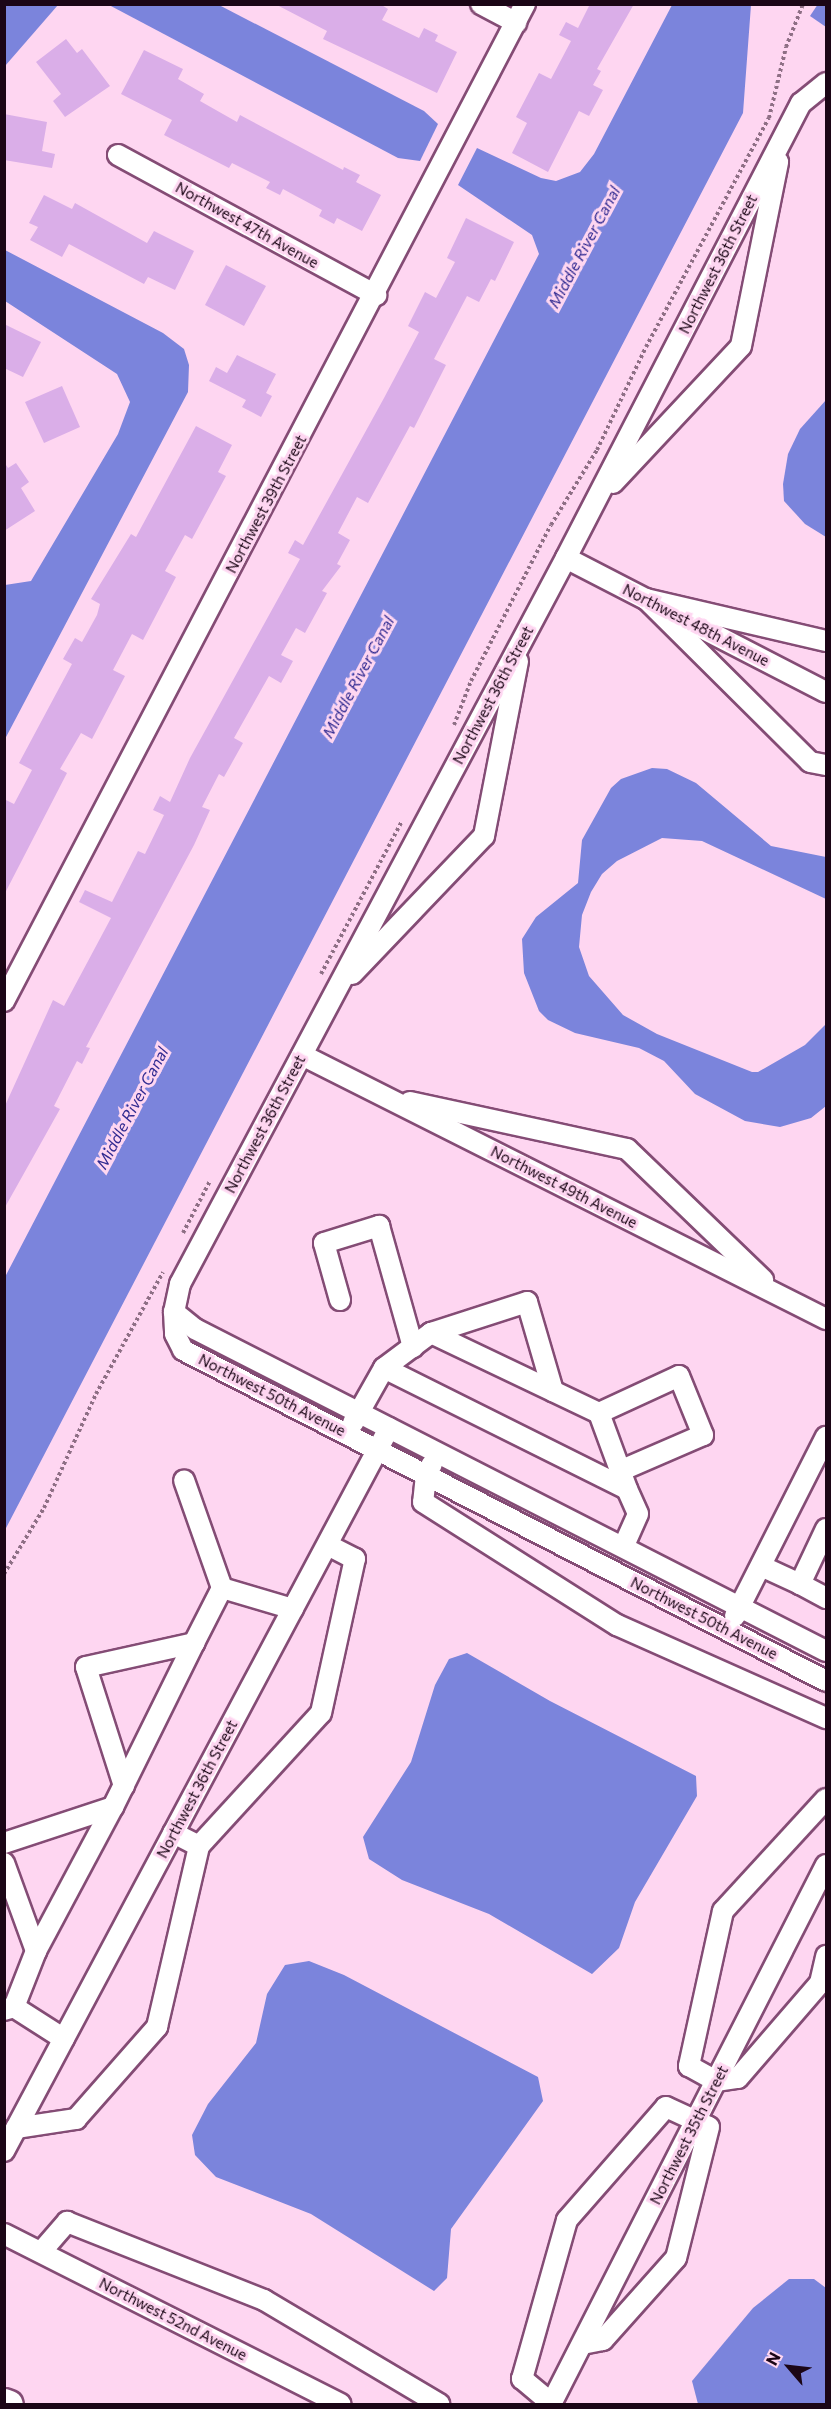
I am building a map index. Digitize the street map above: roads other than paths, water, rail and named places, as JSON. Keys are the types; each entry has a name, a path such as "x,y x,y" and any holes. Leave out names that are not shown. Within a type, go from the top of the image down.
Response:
{"highway":[{"path":"4,2402 9,2404"}],"street":[{"path":"480,4 516,23"},
{"name":"Northwest 39th Street","path":"4,1001 376,295 525,4"},
{"name":"Northwest 36th Street","path":"174,1312 180,1284 566,558 801,103 824,84"},
{"path":"596,500 741,346 783,139"},
{"name":"Northwest 47th Avenue","path":"118,155 376,295"},
{"name":"Northwest 48th Avenue","path":"566,558 826,692"},
{"path":"646,599 826,641"},
{"path":"646,599 810,762 826,765"},
{"path":"336,991 484,837 522,640"},
{"name":"Northwest 49th Avenue","path":"302,1055 826,1319"},
{"path":"381,1095 627,1149 778,1295"},
{"path":"340,1300 324,1244 379,1226 413,1347"},
{"path":"348,1434 384,1368 431,1333 527,1302 553,1391"},
{"name":"Northwest 50th Avenue","path":"174,1312 195,1329 826,1651"},
{"name":"Northwest 50th Avenue","path":"174,1312 175,1334 183,1350 826,1681"},
{"path":"431,1333 599,1413 638,1514 623,1547"},
{"path":"384,1368 624,1480"},
{"path":"599,1413 679,1376 703,1435 624,1480"},
{"name":"Northwest 36th Street","path":"4,2151 389,1428"},
{"path":"728,1630 826,1437"},
{"path":"438,1453 426,1475 423,1502 617,1625 826,1718"},
{"path":"64,2039 9,2008 36,1951 124,1786 222,1588 184,1480"},
{"path":"800,1584 826,1529"},
{"path":"16,2128 76,2119 157,2026 199,1846 321,1713 355,1559 327,1545"},
{"path":"761,1566 826,1598"},
{"path":"222,1588 293,1609"},
{"path":"124,1786 86,1667 194,1643"},
{"path":"826,1799 723,1911 689,2066 716,2081 738,2078 820,1983 826,1956"},
{"path":"4,1843 113,1807"},
{"path":"173,1833 199,1846"},
{"path":"4,1863 36,1951"},
{"name":"Northwest 35th Street","path":"551,2404 826,1865"},
{"path":"551,2404 522,2379 567,2220 666,2107 709,2127 676,2258 603,2340 582,2344"},
{"path":"41,2252 67,2222 264,2300 439,2404"},
{"name":"Northwest 52nd Avenue","path":"4,2234 341,2404"}],"water":[{"path":"818,4 826,5 826,27 810,16"},
{"path":"4,5 58,5 5,66"},
{"path":"109,5 219,5 424,111 438,124 420,161 398,158"},
{"name":"Middle River Canal","path":"672,5 751,5 743,113 5,1530 5,1277 539,254 532,235 458,185 477,148 541,178 556,181 580,172 594,154"},
{"path":"5,250 163,333 184,349 189,365 188,392 5,739 5,585 31,581 118,434 130,402 117,374 5,301"},
{"path":"826,400 826,537 805,524 784,501 783,484 788,454 800,429"},
{"path":"652,768 667,769 696,783 771,846 826,857 826,899 702,841 662,838 617,861 602,874 591,892 582,915 579,947 589,976 623,1015 657,1034 752,1072 758,1072 805,1045 826,1024 826,1106 811,1118 780,1127 745,1121 695,1094 664,1061 639,1048 575,1033 548,1020 539,1011 524,973 522,939 536,917 578,883 582,840 611,788 621,779"},
{"path":"467,1653 550,1701 696,1776 697,1796 635,1902 619,1948 592,1974 489,1914 402,1880 369,1859 363,1837 411,1762 435,1685 449,1659"},
{"path":"309,1961 344,1975 538,2077 543,2101 451,2229 447,2278 434,2291 311,2214 216,2177 195,2155 192,2135 208,2104 256,2043 267,1994 285,1965"},
{"path":"789,2279 814,2279 826,2288 826,2404 698,2404 692,2381 753,2308"}]}
